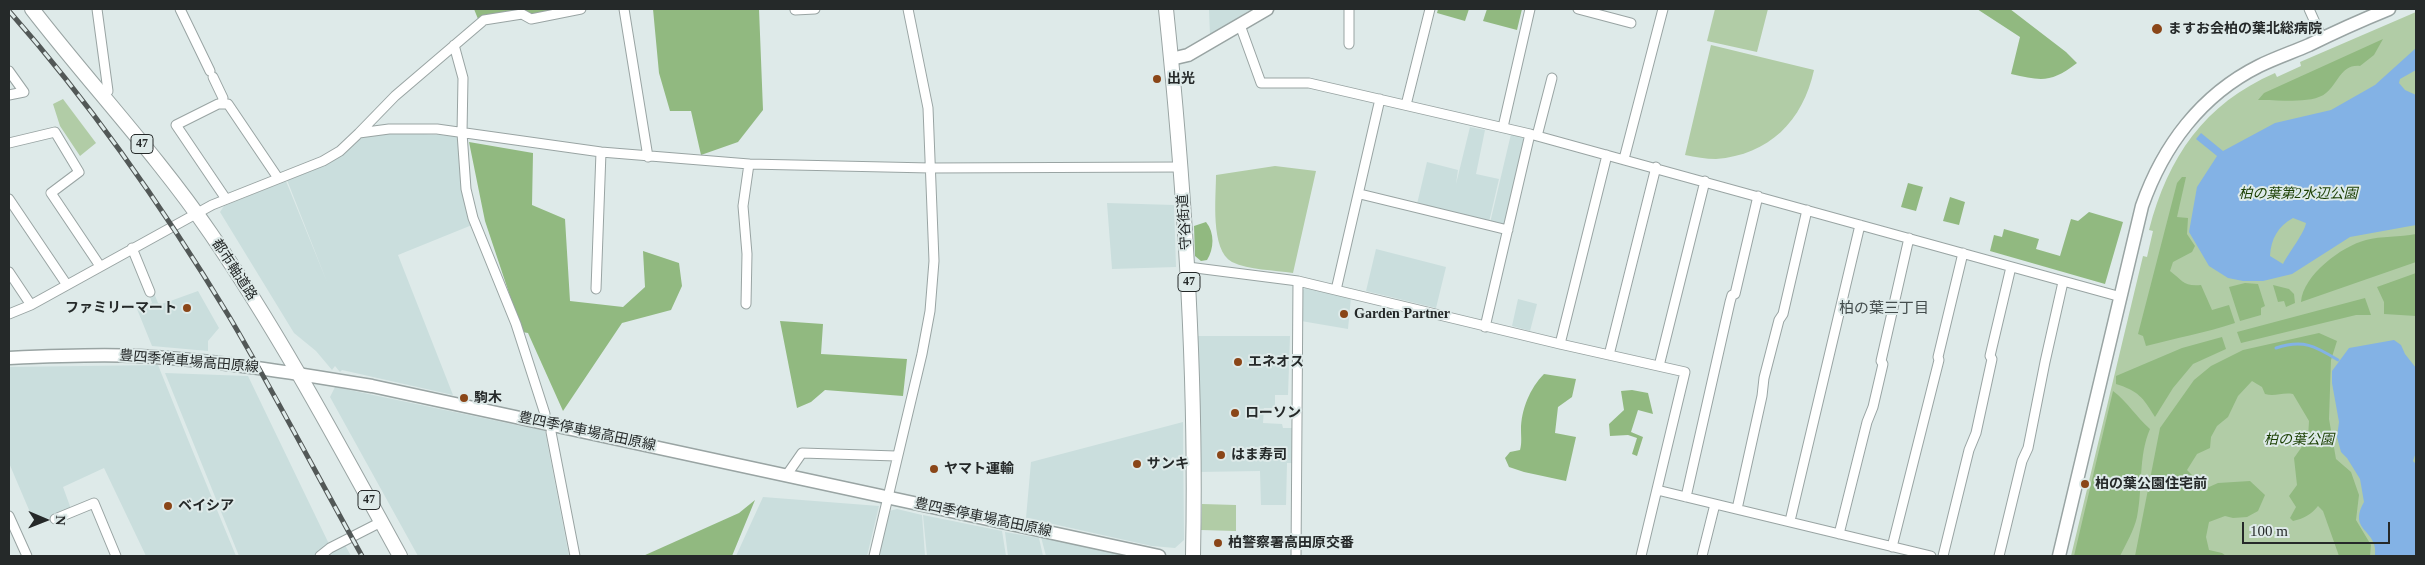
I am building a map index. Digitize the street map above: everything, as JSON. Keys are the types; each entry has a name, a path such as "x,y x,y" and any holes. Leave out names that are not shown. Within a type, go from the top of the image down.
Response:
{"main road":[{"name":"都市軸道路","path":"32,9 102,97 162,168 196,213 245,285 298,374 400,556"},
{"name":"守谷街道","path":"1166,9 1182,167 1188,267 1193,556"},
{"path":"1171,59 1188,55 1267,9"},
{"path":"2059,556 2142,206 2159,164 2182,128 2215,94 2236,79 2259,66 2389,9"},
{"name":"豊四季停車場高田原線","path":"9,358 137,356 298,374 372,386 1159,556"}],"street":[{"path":"97,9 108,91 102,97"},
{"path":"180,9 223,98 222,104"},
{"path":"9,314 31,305 196,213 226,199 323,161 340,151 395,96 484,20 521,11 530,19 581,9"},
{"path":"624,9 648,157"},
{"path":"795,10 815,9"},
{"path":"874,556 889,498 896,456 922,354 930,311 934,262 928,108 908,9"},
{"path":"1348,44 1349,9"},
{"path":"1406,106 1430,9"},
{"path":"1503,128 1530,9"},
{"path":"1578,9 1631,23"},
{"path":"1624,159 1663,9"},
{"path":"2309,9 2322,38"},
{"path":"1240,25 1261,83 1309,83 1534,135 1656,167 2121,297"},
{"path":"454,45 463,78 462,133 466,189 473,218 516,324 551,432 575,556"},
{"path":"9,71 24,92 9,95"},
{"path":"1485,326 1508,230 1552,78"},
{"path":"1336,290 1360,194 1380,99"},
{"path":"226,199 176,125 218,104 228,104 278,178"},
{"path":"359,133 389,129 427,129 601,152 749,164 930,168 1182,167"},
{"path":"9,143 55,132 79,172 51,193 100,266"},
{"path":"596,289 601,152"},
{"path":"1560,344 1607,155"},
{"path":"746,304 747,254 743,206 749,164"},
{"path":"1609,355 1656,167"},
{"path":"1659,366 1705,181"},
{"path":"1360,194 1508,230"},
{"path":"1686,497 1729,306 1732,295 1735,294 1758,196"},
{"path":"9,199 67,285"},
{"path":"1736,509 1762,396 1764,378 1779,320 1783,314 1807,210"},
{"path":"1790,521 1860,225"},
{"path":"1840,534 1867,422 1873,407 1883,364 1881,361 1909,238"},
{"path":"132,248 150,292"},
{"path":"1892,547 1940,360 1938,356 1962,253"},
{"path":"1188,267 1298,281 1560,344 1686,372 1641,556"},
{"path":"1943,556 1969,450 1976,433 1992,359 1990,356 2012,267"},
{"path":"9,272 31,305"},
{"path":"1296,556 1298,281"},
{"path":"1999,556 2022,461 2028,448 2063,282"},
{"path":"786,476 802,453 896,456"},
{"path":"1657,490 1931,556"},
{"path":"55,519 94,503 116,556"},
{"path":"1702,556 1715,504"},
{"path":"9,516 27,556"},
{"path":"320,556 330,548 381,522"}],"shaded area":[{"path":"1209,9 1252,9 1210,35"},
{"path":"1470,127 1485,130 1476,174 1499,179 1489,222 1417,204 1427,162 1458,170 1456,184"},
{"path":"391,132 456,136 460,143 460,167 472,225 398,255 453,395 342,370 340,372 335,366 332,370 316,351 294,333 220,212 224,206 286,181 327,282 287,180 354,145 361,138"},
{"path":"1511,134 1524,138 1526,142 1508,218 1504,227 1490,223"},
{"path":"1107,203 1174,205 1176,267 1112,269"},
{"path":"1376,249 1446,267 1436,308 1366,291"},
{"path":"1305,288 1351,297 1348,329 1301,321 1301,292"},
{"path":"198,291 219,328 208,341 208,351 152,346 137,309 152,303 149,294 154,293 158,303 162,304"},
{"path":"1518,299 1537,304 1530,331 1512,326"},
{"path":"1196,336 1290,336 1288,395 1275,395 1275,408 1264,408 1263,423 1282,424 1283,428 1292,428 1292,463 1287,463 1286,505 1261,505 1260,471 1198,472"},
{"name":"ベイシア","path":"158,365 236,556 146,556 104,468 63,487 71,509 35,524 9,463 9,367"},
{"path":"165,373 248,376 329,544 315,556 239,556"},
{"path":"335,387 545,431 569,556 418,556 330,397"},
{"path":"1183,422 1184,540 1175,548 1152,546 1026,518 1031,462"},
{"path":"763,497 879,506 867,556 736,556"},
{"path":"897,509 922,515 925,556 877,556 889,511"},
{"path":"923,515 1002,531 1006,556 927,556"},
{"path":"1005,532 1039,538 1043,556 1008,556"},
{"path":"1041,537 1126,556 1046,556"},
{"path":"345,545 351,556 325,556 332,550"}],"green space":[{"path":"474,9 517,9 511,13 478,19"},
{"path":"524,9 559,9 531,16"},
{"path":"653,9 759,9 763,110 738,142 701,155 691,111 670,111 659,73"},
{"path":"1438,9 1469,9 1465,21 1437,13"},
{"path":"1487,9 1522,9 1517,30 1483,21"},
{"path":"1715,9 1768,9 1757,52 1707,41"},
{"path":"1977,9 2010,9 2066,52 2077,63 2068,70 2046,79 2011,74 2020,37"},
{"path":"2416,12 2416,556 2071,556 2143,256 2147,257 2153,231 2149,230 2157,204 2178,156 2209,117 2228,100 2250,86 2275,73 2277,77 2301,66 2300,62"},
{"path":"2383,39 2374,55 2360,66 2354,66 2344,71 2330,89 2320,97 2294,101 2258,100 2264,93"},
{"path":"1711,45 1814,70 1802,105 1781,132 1767,143 1752,151 1716,159 1685,155"},
{"path":"63,99 96,143 80,156 60,126 53,104"},
{"path":"469,142 533,153 532,205 565,219 570,301 623,307 645,287 643,251 679,263 682,286 671,310 622,323 563,411 528,333 522,332 485,221"},
{"path":"1275,166 1316,171 1293,273 1254,268 1232,262 1225,256 1217,235 1215,209 1216,175"},
{"path":"2182,177 2186,177 2177,217 2188,218 2187,234 2195,246 2192,252 2173,262 2170,271 2187,284 2201,285 2212,310 2229,305 2235,323 2146,346 2143,336 2138,334 2177,183"},
{"path":"1908,183 1923,187 1916,211 1901,207"},
{"path":"1950,197 1965,202 1959,225 1943,221"},
{"path":"2089,212 2123,222 2105,284 1990,251 1994,235 2002,237 2004,229 2039,239 2036,249 2060,256 2071,219 2078,221"},
{"path":"1206,222 1211,231 1212,246 1207,260 1201,261 1195,256 1194,226"},
{"path":"2416,234 2416,262 2301,302 2303,292 2316,272 2346,248 2366,240"},
{"path":"2416,273 2416,316 2384,314 2384,302 2377,287"},
{"path":"2245,283 2258,284 2265,306 2261,308 2261,315 2240,321 2229,287"},
{"path":"2273,285 2289,289 2294,294 2295,303 2286,307 2284,301 2278,302"},
{"path":"2365,298 2371,315 2356,315 2241,343 2237,332"},
{"path":"780,321 823,324 821,354 907,359 903,396 825,390 811,402 797,408"},
{"path":"2319,333 2337,341 2331,360 2329,419 2336,459 2351,472 2359,495 2356,520 2371,545 2370,556 2339,556 2323,511 2318,506 2304,517 2293,521 2290,518 2296,507 2289,496 2297,485 2294,458 2308,438 2309,421 2293,394 2265,394 2262,387 2252,381 2238,396 2228,417 2217,426 2211,437 2210,448 2197,454 2187,470 2198,481 2209,487 2218,483 2250,481 2265,495 2258,511 2247,517 2233,518 2225,516 2209,522 2206,537 2209,550 2226,556 2135,556 2160,428 2194,380 2211,366 2243,350"},
{"path":"2222,337 2226,349 2193,364 2173,388 2155,417 2147,404 2135,392 2116,384 2116,376 2182,348"},
{"path":"1544,374 1576,379 1572,397 1558,407 1555,433 1576,437 1566,481 1509,467 1505,458 1510,452 1520,450 1521,422 1525,407 1534,386"},
{"path":"1632,390 1648,393 1653,414 1638,410 1631,432 1643,437 1637,456 1632,454 1637,438 1628,435 1610,436 1609,424 1624,410 1621,391"},
{"path":"2113,391 2150,429 2142,461 2137,517 2120,556 2074,556"},
{"path":"755,500 732,556 643,556 739,513"},
{"path":"1202,504 1236,505 1236,531 1201,530"}],"water":[{"path":"2416,48 2416,70 2400,79 2399,83 2405,90 2416,95 2416,225 2350,237 2292,274 2263,281 2243,281 2228,278 2209,266 2189,232 2197,187 2217,156 2196,139 2201,133 2223,151 2275,123 2331,110 2375,85","holes":["2293,218 2306,223 2303,232 2283,264 2270,256 2276,234 2283,225"]},
{"path":"2394,340 2401,345 2405,354 2416,368 2416,452 2413,461 2416,464 2416,556 2375,556 2373,540 2361,525 2359,519 2364,502 2360,479 2341,452 2337,437 2339,422 2332,383 2332,371 2349,348"}],"waterway":[{"path":"2276,348 2294,344 2308,345 2338,360"}],"railway":[{"path":"9,11 98,121 180,238 247,347 362,556"}],"place":[{"name":"ますお会柏の葉北総病院","path":"2157,29"},
{"name":"出光","path":"1157,79"},
{"name":"ファミリーマート","path":"187,308"},
{"name":"Garden Partner","path":"1344,314"},
{"name":"エネオス","path":"1238,362"},
{"name":"駒木","path":"464,398"},
{"name":"ローソン","path":"1235,413"},
{"name":"はま寿司","path":"1221,455"},
{"name":"サンキ","path":"1137,464"},
{"name":"ヤマト運輸","path":"934,469"},
{"name":"柏の葉公園住宅前","path":"2085,484"},
{"name":"ベイシア","path":"168,506"},
{"name":"柏警察署高田原交番","path":"1218,543"}],"district":[{"name":"柏の葉三丁目","path":"1884,309"}],"park label":[{"name":"柏の葉第2水辺公園","path":"2298,194"},
{"name":"柏の葉公園","path":"2299,440"}]}
